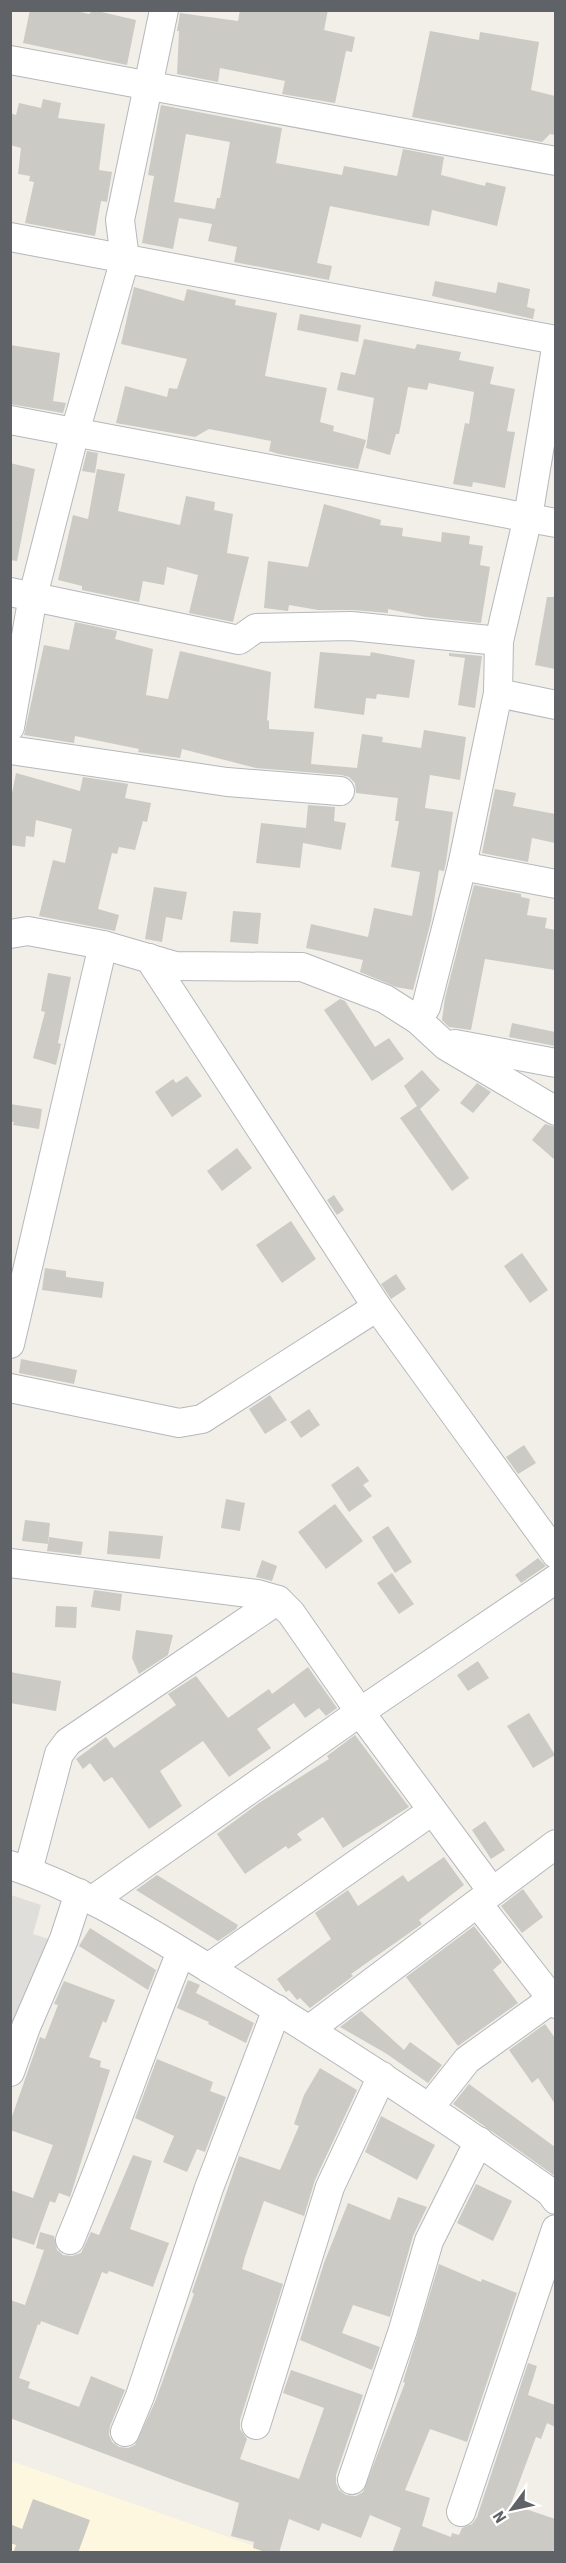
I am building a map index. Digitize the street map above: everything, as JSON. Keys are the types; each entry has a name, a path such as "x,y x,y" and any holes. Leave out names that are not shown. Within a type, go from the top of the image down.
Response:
{"street":[{"path":"10,727 22,594 75,432 125,259 120,220 164,10"},
{"path":"10,60 555,161"},
{"path":"10,237 555,340"},
{"path":"418,1020 426,1007 462,866 498,693 499,641 528,517 555,348"},
{"path":"10,420 555,523"},
{"path":"22,594 239,640 256,628 351,626 499,641"},
{"path":"498,693 555,705"},
{"path":"10,750 227,782 340,791"},
{"path":"462,866 555,884"},
{"path":"10,934 28,931 103,945 175,966 302,967 385,999 418,1020 447,1046 555,1111"},
{"path":"12,1328 103,945"},
{"path":"149,958 377,1307 555,1554"},
{"path":"447,1046 458,1043 555,1063"},
{"path":"10,1388 179,1423 202,1419 377,1307"},
{"path":"10,1563 256,1594 278,1600 291,1613 432,1811 485,1897 554,2001 466,2060 429,2109"},
{"path":"10,2072 26,2027 64,1939 87,1896 555,1579"},
{"path":"278,1600 68,1743 59,1754 19,1868 87,1896 310,2029 554,2193"},
{"path":"208,1968 432,1811"},
{"path":"310,2029 555,1844"},
{"path":"70,2240 105,2158 145,2042 181,1952"},
{"path":"125,2432 140,2396 208,2188 277,2009"},
{"path":"256,2425 330,2187 382,2076"},
{"path":"352,2480 403,2330 429,2241 479,2141"},
{"path":"461,2512 555,2229"}],"shaded area":[{"path":"11,1895 41,1905 33,1934 49,1939 11,2043"},
{"path":"11,2461 271,2552 11,2552"}],"building":[{"path":"30,10 73,10 89,14 93,10 136,20 127,65 23,43"},
{"path":"240,10 328,10 324,30 355,37 352,52 346,51 335,103 282,94 285,81 220,68 218,82 177,74 179,31 177,31 180,13 238,21"},
{"path":"430,31 479,40 480,32 539,42 531,90 555,96 555,135 550,134 542,142 412,117"},
{"path":"43,99 61,103 58,118 105,124 99,170 112,172 107,202 101,201 95,236 25,223 34,182 29,181 30,176 18,174 21,148 10,145 10,113 16,115 19,103 41,108"},
{"path":"161,105 282,128 276,163 342,175 344,166 397,176 403,149 444,157 441,175 485,186 486,182 506,187 497,226 432,210 429,226 330,206 317,263 332,266 329,280 234,262 237,247 208,241 212,224 179,218 173,249 142,243 154,176 148,175","holes":["186,134 230,142 220,198 217,198 215,209 174,202"]},
{"path":"435,281 496,293 498,282 530,289 527,307 535,309 533,319 432,296"},
{"path":"134,287 184,301 187,289 236,300 235,305 277,313 265,376 327,388 320,422 334,426 333,431 366,440 358,469 279,454 269,451 271,441 209,429 195,437 116,423 125,386 167,397 169,388 177,389 187,359 121,344"},
{"path":"300,314 361,325 358,342 297,330"},
{"path":"364,339 415,349 417,344 461,352 459,360 494,367 490,384 515,389 507,431 515,432 505,488 473,482 472,487 453,484 465,423 469,424 474,392 429,383 427,390 408,387 399,434 396,434 390,455 366,448 374,398 337,390 341,372 355,375"},
{"path":"10,345 60,353 53,401 66,403 63,413 10,404"},
{"path":"87,451 98,453 95,473 82,471"},
{"path":"10,463 35,469 17,561 10,560"},
{"path":"97,469 125,474 118,511 180,525 186,496 215,502 214,510 233,514 227,553 249,557 233,622 189,613 198,575 167,567 164,585 143,581 139,602 82,590 82,586 58,580 73,515 88,519"},
{"path":"324,504 381,520 380,525 403,528 402,536 441,542 442,532 470,536 469,544 483,546 480,565 490,567 481,623 426,617 388,609 388,613 318,610 289,605 288,611 264,608 268,561 308,567"},
{"path":"547,597 555,597 555,669 535,665"},
{"path":"75,622 117,631 115,639 153,649 146,695 168,699 180,651 271,672 267,720 269,729 314,732 311,764 357,768 362,734 383,737 382,742 421,748 424,730 466,737 460,780 430,775 425,808 453,812 444,871 439,870 431,921 413,990 396,987 360,972 363,960 306,948 311,924 368,937 374,908 412,916 420,872 391,867 399,821 395,821 398,798 356,793 355,783 349,777 341,775 256,768 182,749 180,758 138,752 139,749 75,736 74,743 24,735 44,645 69,650"},
{"path":"320,652 370,656 371,652 415,660 409,698 377,694 376,699 366,698 364,715 314,708"},
{"path":"449,653 482,656 475,708 458,705 465,658 449,656"},
{"path":"16,773 80,791 83,777 128,784 125,798 151,803 147,822 143,821 135,850 119,847 117,854 112,853 98,909 119,915 115,931 39,916 53,860 65,863 72,829 36,820 34,837 26,836 25,847 10,845 10,803"},
{"path":"495,789 516,793 513,806 555,814 555,843 532,838 528,862 482,853"},
{"path":"308,805 335,807 334,821 346,823 341,850 303,843 300,868 256,863 261,823 306,828"},
{"path":"474,885 521,894 521,897 530,899 527,915 547,918 545,928 555,930 555,970 485,959 471,1030 449,1027 442,1020 445,998"},
{"path":"154,887 187,892 182,920 166,917 162,942 145,939"},
{"path":"233,911 261,913 258,944 230,942"},
{"path":"48,973 71,977 56,1065 33,1058 45,1012 41,1011"},
{"path":"340,999 345,1001 375,1047 389,1038 404,1059 372,1081 324,1010"},
{"path":"512,1023 555,1032 555,1046 509,1037"},
{"path":"422,1070 440,1090 420,1109 469,1178 452,1191 400,1118 417,1106 404,1086"},
{"path":"187,1076 202,1096 172,1117 155,1092 173,1079 176,1083"},
{"path":"477,1083 491,1092 473,1113 460,1103"},
{"path":"10,1104 42,1109 39,1129 13,1125 14,1122 10,1122"},
{"path":"545,1124 555,1127 555,1160 532,1140"},
{"path":"237,1148 252,1168 222,1191 207,1171"},
{"path":"334,1195 344,1210 337,1215 327,1200"},
{"path":"291,1221 316,1259 282,1283 256,1245"},
{"path":"522,1253 548,1290 530,1303 504,1266"},
{"path":"45,1268 66,1271 66,1277 104,1282 102,1298 42,1290"},
{"path":"396,1274 406,1289 391,1299 381,1284"},
{"path":"21,1359 77,1370 74,1384 19,1373"},
{"path":"270,1395 287,1420 265,1434 249,1409"},
{"path":"309,1409 320,1425 301,1438 290,1422"},
{"path":"524,1445 536,1463 518,1474 506,1457"},
{"path":"358,1466 369,1481 363,1485 372,1496 349,1512 331,1485"},
{"path":"226,1499 245,1503 240,1531 221,1528"},
{"path":"335,1504 363,1541 326,1569 298,1532"},
{"path":"25,1520 50,1523 48,1544 22,1541"},
{"path":"388,1526 412,1562 395,1573 372,1537"},
{"path":"109,1531 163,1536 160,1559 107,1554"},
{"path":"49,1537 83,1542 81,1555 47,1551"},
{"path":"538,1558 546,1566 521,1583 515,1575"},
{"path":"262,1560 277,1566 272,1581 256,1577"},
{"path":"392,1573 414,1604 399,1614 377,1583"},
{"path":"94,1590 122,1594 120,1611 91,1607"},
{"path":"56,1606 77,1607 76,1628 55,1627"},
{"path":"136,1630 173,1635 168,1655 139,1674 132,1658"},
{"path":"478,1661 489,1678 468,1691 457,1675"},
{"path":"308,1667 337,1708 326,1716 319,1708 305,1718 294,1703 257,1729 271,1748 229,1777 203,1741 160,1771 182,1806 149,1829 112,1777 104,1782 90,1763 83,1769 76,1759 106,1737 114,1748 176,1705 168,1694 196,1676 228,1718 269,1689 272,1694"},
{"path":"10,1672 61,1681 56,1711 10,1703"},
{"path":"529,1713 555,1755 533,1768 507,1726"},
{"path":"355,1735 409,1807 343,1848 323,1817 297,1834 302,1840 288,1849 286,1846 245,1874 217,1834 259,1803 329,1759 327,1756"},
{"path":"485,1821 505,1850 491,1859 472,1830"},
{"path":"444,1857 464,1885 419,1920 422,1924 351,1974 353,1976 310,2008 300,1998 297,2000 289,1990 286,1992 277,1979 331,1939 315,1913 348,1890 358,1906 403,1875 408,1882"},
{"path":"157,1875 238,1925 236,1929 218,1941 136,1890"},
{"path":"523,1889 543,1917 522,1933 501,1906"},
{"path":"474,1926 502,1962 493,1970 518,2003 458,2046 406,1977"},
{"path":"90,1928 156,1970 148,1990 79,1946"},
{"path":"188,1980 200,1985 196,1993 254,2023 246,2043 208,2024 209,2022 177,2008"},
{"path":"64,1981 115,2000 106,2023 103,2021 89,2057 101,2061 100,2067 110,2070 70,2197 59,2193 55,2203 50,2201 34,2245 10,2237 10,2190 33,2198 53,2145 10,2130 10,2122 40,2037 45,2039 58,2005 54,2004"},
{"path":"361,2011 404,2050 410,2042 442,2065 428,2083 387,2054 340,2027"},
{"path":"545,2024 555,2038 555,2104 538,2078 532,2083 509,2050"},
{"path":"157,2059 213,2082 210,2091 226,2097 205,2152 197,2149 187,2172 163,2162 174,2136 135,2118"},
{"path":"320,2068 357,2090 315,2180 304,2216 264,2201 245,2257 242,2269 283,2284 240,2420 240,2429 247,2439 240,2459 299,2479 324,2408 283,2393 291,2370 363,2395 336,2475 336,2483 339,2490 346,2495 356,2496 363,2492 405,2383 403,2382 439,2264 481,2282 482,2279 517,2293 467,2442 430,2429 405,2490 430,2498 422,2526 451,2537 452,2533 459,2535 462,2528 472,2524 477,2517 528,2363 537,2366 528,2395 555,2405 555,2427 547,2423 541,2439 536,2437 511,2504 555,2519 553,2553 392,2553 401,2528 370,2515 361,2538 322,2523 319,2531 289,2519 279,2553 268,2553 253,2548 254,2542 231,2536 239,2503 10,2418 10,2300 25,2305 44,2250 36,2248 40,2232 54,2236 57,2250 63,2255 72,2256 81,2253 91,2232 99,2235 133,2155 152,2161 130,2229 169,2243 153,2287 109,2271 107,2274 102,2272 78,2335 41,2321 19,2378 30,2382 28,2388 79,2407 91,2376 125,2390 110,2426 109,2435 112,2442 119,2447 128,2448 135,2445 155,2402 194,2294 192,2292 239,2156 280,2170 299,2126 294,2124 304,2095"},
{"path":"469,2084 555,2147 555,2176 453,2104"},
{"path":"381,2116 435,2145 417,2180 365,2152"},
{"path":"476,2184 512,2201 493,2241 457,2223"},
{"path":"398,2197 427,2207 413,2236 390,2317 353,2305 342,2333 380,2347 372,2370 300,2340 324,2263 348,2203 390,2220"},
{"path":"33,2499 90,2520 78,2553 13,2553 16,2545 10,2543 10,2524 22,2529"}]}
